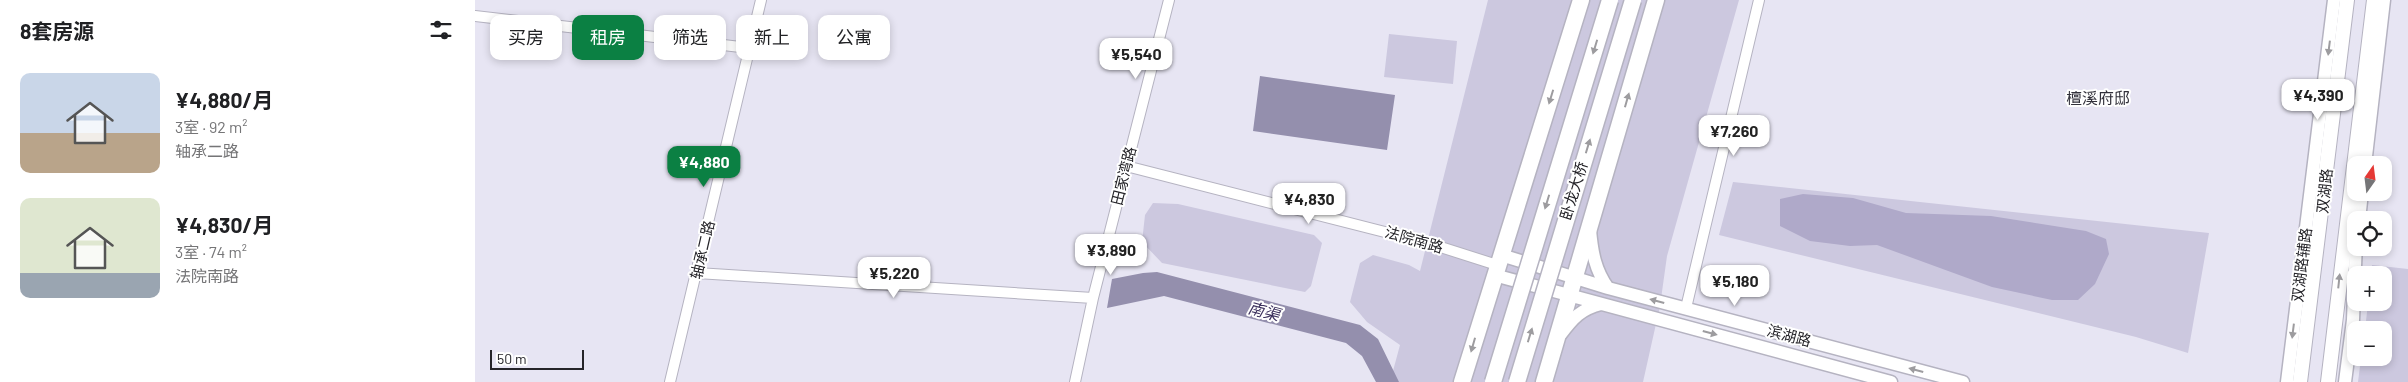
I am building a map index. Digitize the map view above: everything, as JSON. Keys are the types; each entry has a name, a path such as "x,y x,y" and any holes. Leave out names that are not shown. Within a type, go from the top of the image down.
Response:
{"highway":[{"path":"1462,382 1581,0"},
{"name":"卧龙大桥","path":"1493,382 1609,0"},
{"name":"卧龙大桥","path":"1517,382 1633,0"},
{"path":"1544,382 1656,0"}],"main road":[{"name":"双湖路","path":"2300,382 2347,0"},
{"name":"双湖路","path":"2328,382 2374,0"}],"street":[{"name":"轴承二路","path":"757,15 761,0"},
{"name":"田家湾路","path":"1075,382 1093,298 1169,0"},
{"path":"1686,308 1759,0"},
{"name":"双湖路辅路","path":"2287,382 2335,0"},
{"path":"2366,156 2384,0"},
{"path":"475,16 736,46"},
{"name":"轴承二路","path":"670,382 746,60"},
{"name":"法院南路","path":"1126,166 1428,243 1497,265"},
{"path":"1590,226 1594,260 1599,276 1608,288"},
{"path":"2345,382 2353,320 2355,256"},
{"name":"滨湖路","path":"1497,265 1575,278 1963,382"},
{"name":"滨湖路","path":"1497,265 1570,295 1891,382"},
{"path":"697,273 1093,298"},
{"path":"1557,340 1575,316 1588,307 1601,304"}],"shaded area":[{"path":"1488,0 1739,0 1667,256 1660,306 1643,382 1390,382 1400,345 1367,322 1350,302 1360,263 1373,255 1409,265 1420,271"},
{"path":"1389,34 1457,41 1453,84 1384,77"},
{"path":"1733,182 2209,233 2188,353 2136,337 1719,235"},
{"path":"1803,194 1853,198 1906,213 1991,216 2086,231 2106,239 2109,254 2095,284 2078,300 2052,300 1992,287 1877,245 1850,246 1810,241 1780,226 1780,199"},
{"path":"1153,203 1178,204 1314,235 1322,243 1311,286 1305,292 1162,263 1142,242 1145,215"},
{"path":"2392,267 2408,269 2408,382 2358,382 2360,366 2392,366 2392,321 2366,321 2367,311 2392,311"}],"water":[{"path":"1260,76 1395,95 1387,150 1253,131"},
{"name":"南渠","path":"1157,272 1360,325 1378,339 1399,382 1376,382 1362,356 1346,343 1164,296 1107,308 1112,279"}],"district":[{"name":"檀溪府邸","path":"2098,98"}]}
